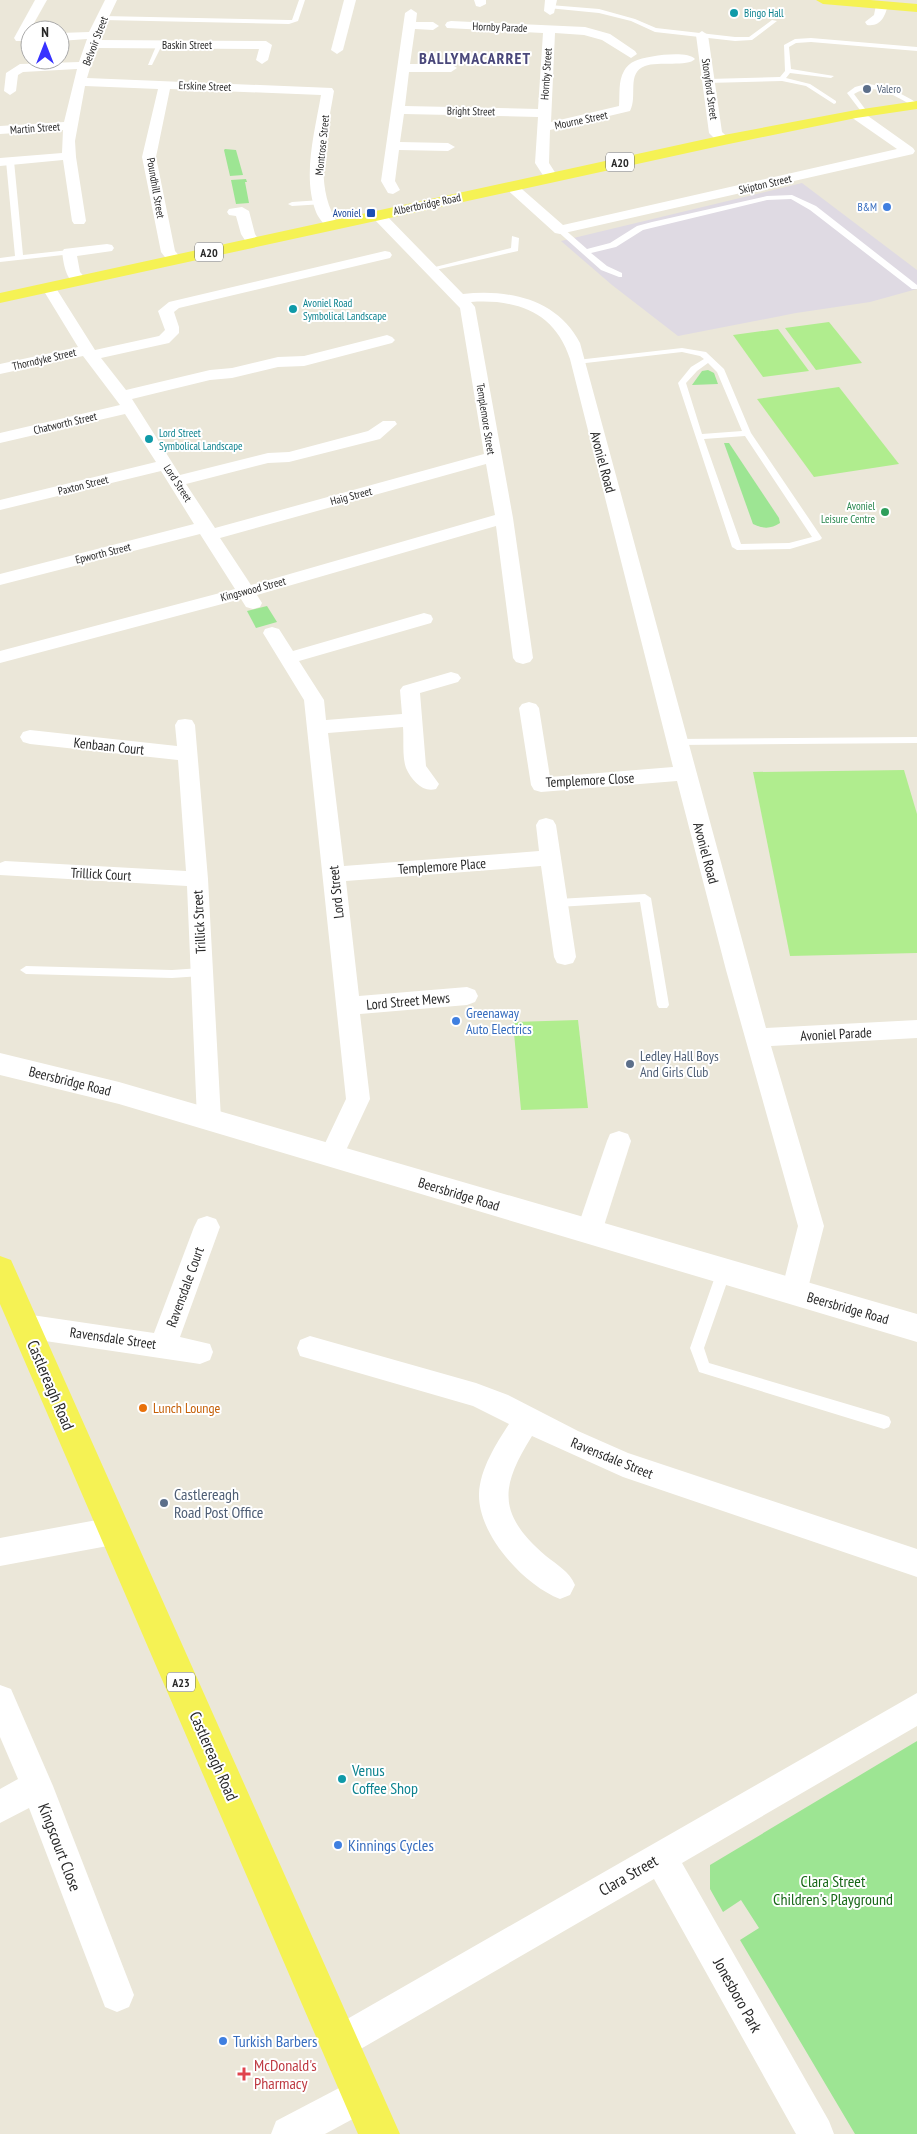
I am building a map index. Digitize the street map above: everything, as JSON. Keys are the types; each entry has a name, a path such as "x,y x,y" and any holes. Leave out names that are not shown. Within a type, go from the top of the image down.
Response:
{"main road":[{"path":"824,0 917,8"},
{"name":"Albertbridge Road","path":"0,298 551,177 861,113 914,100"},
{"name":"Beersbridge Road","path":"0,1064 78,1082 209,1119 917,1328"},
{"name":"Castlereagh Road","path":"0,1269 113,1531 379,2134"}],"street":[{"path":"33,20 41,0"},
{"name":"Belvoir Street","path":"79,221 72,168 68,156 70,126 93,40 111,0"},
{"path":"337,50 350,0"},
{"path":"871,22 879,17 882,5"},
{"path":"412,10 432,26"},
{"path":"393,190 388,181 412,10"},
{"name":"Hornby Parade","path":"451,25 597,33 606,36 631,54"},
{"name":"Hornby Street","path":"549,29 543,113 542,163 551,177"},
{"name":"Stonyford Street","path":"702,35 716,133 724,140"},
{"name":"Baskin Street","path":"70,37 159,45 266,45 262,60"},
{"path":"7,39 20,38"},
{"name":"Mourne Street","path":"543,128 608,114 625,108 629,73 634,66 672,55 689,59"},
{"path":"10,91 12,73 16,69 32,66 85,65"},
{"path":"404,68 451,68"},
{"name":"Erskine Street","path":"81,82 328,91"},
{"name":"Poundhill Street","path":"165,85 149,157 168,252 175,260"},
{"name":"Montrose Street","path":"328,91 318,165 321,202 325,218 332,225"},
{"name":"Bright Street","path":"398,110 543,113"},
{"name":"Skipton Street","path":"560,230 908,151 861,113"},
{"name":"Martin Street","path":"0,130 70,126"},
{"path":"392,146 448,147"},
{"path":"5,161 68,156"},
{"path":"510,186 560,230"},
{"path":"234,212 242,211 248,234 253,242"},
{"name":"Templemore Street","path":"378,215 467,307 504,518 522,658"},
{"path":"80,280 73,273 69,252 107,248"},
{"name":"Thorndyke Street","path":"0,369 164,340 173,331 166,312 174,305 385,255"},
{"name":"Lord Street","path":"49,288 89,353 126,402 250,599"},
{"name":"Avoniel Road","path":"461,299 513,299 534,307 556,321 572,342 756,1038 810,1226 794,1292"},
{"name":"Chatworth Street","path":"0,438 126,402 210,375 232,373 278,362 304,360 388,340"},
{"path":"177,481 268,458 289,457 374,435 389,424"},
{"name":"Haig Street","path":"208,531 492,457"},
{"name":"Paxton Street","path":"0,505 166,465"},
{"name":"Kingswood Street","path":"0,657 250,599 504,518"},
{"name":"Epworth Street","path":"0,580 208,531"},
{"path":"288,658 424,619"},
{"name":"Lord Street","path":"272,633 314,700 334,874 358,1099 331,1156"},
{"path":"429,784 416,767 410,690 451,678"},
{"name":"Templemore Close","path":"529,708 541,785 685,773"},
{"path":"317,727 413,720"},
{"name":"Trillick Street","path":"186,725 197,879 209,1119"},
{"name":"Kenbaan Court","path":"30,737 188,754"},
{"path":"546,825 565,957"},
{"name":"Templemore Place","path":"334,874 551,858"},
{"name":"Trillick Court","path":"5,868 197,879"},
{"name":"Lord Street Mews","path":"348,1006 467,996"},
{"name":"Avoniel Parade","path":"756,1038 917,1029"},
{"path":"589,1232 619,1142"},
{"name":"Ravensdale Court","path":"164,1346 207,1227"},
{"name":"Ravensdale Street","path":"26,1326 200,1352"},
{"name":"Ravensdale Street","path":"310,1348 451,1386 498,1404 527,1420 623,1464 917,1563"},
{"path":"527,1420 496,1475 493,1491 496,1511 506,1534 521,1553 560,1585"},
{"path":"0,1552 113,1531"},
{"name":"Kingscourt Close","path":"0,1700 37,1786 117,1995"},
{"name":"Clara Street","path":"340,2042 917,1709"},
{"path":"0,1807 37,1786"},
{"name":"Jonesboro Park","path":"660,1856 816,2134"},
{"path":"289,2134 362,2094"}],"lane":[{"path":"102,18 289,22 294,21 302,0"},
{"path":"550,6 599,11 633,20 655,30 735,39 750,39 774,21"},
{"path":"782,79 788,71 785,49 788,44 795,41 811,40 917,49"},
{"path":"150,64 159,45"},
{"path":"788,71 832,76"},
{"path":"708,81 782,79 808,85 834,102"},
{"path":"861,113 850,93 853,90 874,86 914,100"},
{"path":"5,161 19,258"},
{"path":"585,252 613,245 640,228 767,198 792,196 803,200 915,287"},
{"path":"292,204 321,202"},
{"path":"560,230 604,268 619,275"},
{"path":"431,269 515,249 515,238"},
{"path":"0,260 69,252"},
{"path":"577,362 682,350 702,354 722,371 747,433 817,538 790,546 737,547 682,383 694,369 708,360"},
{"path":"699,437 747,433"},
{"path":"677,742 917,740"},
{"path":"558,903 645,898 663,1005"},
{"path":"26,970 172,974 202,972"},
{"path":"724,1272 697,1348 704,1368 884,1422"}],"shaded area":[{"path":"802,183 917,270 917,289 870,302 796,313 678,336 612,285 561,241"}],"green space":[{"path":"225,149 236,150 243,175 230,176"},
{"path":"246,179 249,203 236,204 231,180"},
{"path":"829,322 862,363 816,370 785,328"},
{"path":"778,329 809,371 763,377 733,335"},
{"path":"708,370 714,373 718,384 692,385 702,371"},
{"path":"839,387 899,464 814,477 757,399"},
{"path":"724,443 729,443 779,518 780,523 767,528 753,524"},
{"path":"267,606 277,622 256,628 247,611"},
{"path":"904,770 917,814 917,953 790,956 753,772"},
{"path":"578,1020 588,1108 521,1110 513,1022"},
{"name":"Clara Street Children's Playground","path":"917,1741 917,2134 855,2134 740,1940 759,1928 741,1900 723,1912 710,1889 710,1865"}],"place":[{"name":"Bingo Hall","path":"734,13"},
{"name":"Valero","path":"867,89"},
{"name":"B&M","path":"887,207"},
{"name":"Avoniel","path":"371,213"},
{"name":"Avoniel Road Symbolical Landscape","path":"293,309"},
{"name":"Lord Street Symbolical Landscape","path":"149,439"},
{"name":"Avoniel Leisure Centre","path":"885,512"},
{"name":"Greenaway Auto Electrics","path":"456,1021"},
{"name":"Ledley Hall Boys And Girls Club","path":"630,1064"},
{"name":"Lunch Lounge","path":"143,1408"},
{"name":"Castlereagh Road Post Office","path":"164,1503"},
{"name":"Venus Coffee Shop","path":"342,1779"},
{"name":"Kinnings Cycles","path":"338,1845"},
{"name":"Turkish Barbers","path":"223,2041"},
{"name":"McDonald's Pharmacy","path":"244,2074"}],"district":[{"name":"BALLYMACARRET","path":"475,58"}]}
